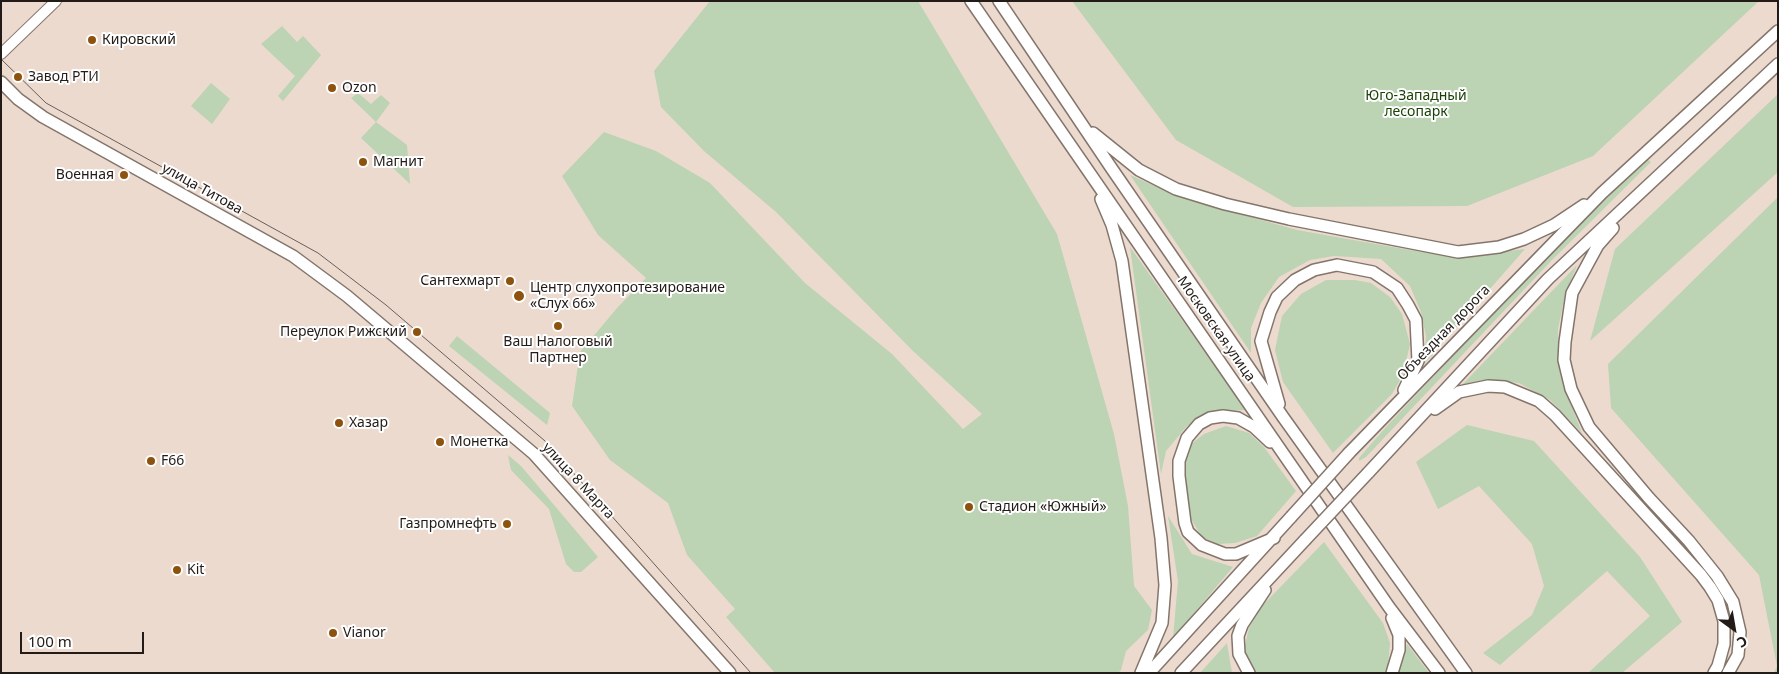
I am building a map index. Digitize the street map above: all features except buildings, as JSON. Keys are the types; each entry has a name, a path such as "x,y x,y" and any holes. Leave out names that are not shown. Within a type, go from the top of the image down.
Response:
{"main road":[{"name":"Московская улица","path":"971,1 1388,607 1439,673"},
{"name":"Московская улица","path":"999,1 1112,169 1283,416 1466,673"},
{"name":"Объездная дорога","path":"1149,673 1274,538 1348,453 1602,193 1778,31"},
{"path":"1182,673 1548,279 1654,182 1778,64"},
{"name":"улица Титова","path":"1,82 18,99 43,117 293,256 321,275 385,328"},
{"path":"1084,126 1139,170 1176,188 1225,204 1289,219 1458,252 1479,251 1524,239 1554,224 1602,193"},
{"path":"1092,177 1112,225 1122,261 1161,538 1165,585 1162,622 1141,673"},
{"path":"1654,182 1598,245 1587,263 1572,293 1567,315 1564,360 1571,389 1589,427 1649,498 1689,541 1717,576 1733,602 1740,632 1738,654 1728,673"},
{"path":"1283,416 1264,356 1261,341 1262,330 1277,297 1295,280 1314,270 1337,265 1354,266 1373,272 1397,288 1416,320 1418,361 1410,381 1394,406"},
{"name":"улица 8 Марта","path":"385,328 534,454 730,673"},
{"path":"1410,428 1459,392 1473,388 1504,386 1539,401 1575,435 1701,575 1718,600 1724,621 1724,644 1714,673"},
{"path":"1274,538 1236,554 1224,554 1202,545 1188,532 1185,523 1179,491 1179,461 1187,438 1194,428 1210,418 1224,416 1238,418 1254,427 1283,452"},
{"path":"1249,673 1239,654 1238,636 1242,625 1285,560"},
{"path":"1388,607 1399,635 1399,650 1392,673"}],"street":[{"path":"1,54 56,1"}],"green space":[{"path":"710,1 918,1 1057,234 1114,434 1128,506 1134,586 1152,610 1148,630 1126,651 1121,670 1118,673 775,673 726,617 735,609 687,555 668,503 610,460 572,406 580,352 618,307 646,278 598,235 562,176 604,132 656,151 710,183 805,283 892,354 963,429 982,414 913,351 776,212 704,151 661,107 654,71"},
{"name":"Юго-Западный лесопарк","path":"1072,1 1759,1 1593,156 1467,206 1293,207 1176,140"},
{"path":"282,26 297,42 303,36 321,55 283,101 278,96 295,76 261,44"},
{"path":"211,83 230,99 212,124 191,106"},
{"path":"358,93 371,104 381,95 390,103 376,122 351,98"},
{"path":"1778,94 1778,172 1590,341 1615,249"},
{"path":"376,122 407,145 410,184 361,138"},
{"path":"1647,159 1651,162 1552,260 1366,457 1359,461 1359,458 1386,427 1539,265"},
{"path":"1130,175 1182,198 1297,230 1421,252 1474,255 1525,249 1424,364 1426,336 1421,312 1410,286 1381,259 1334,256 1310,260 1279,277 1261,303 1251,328 1251,353"},
{"path":"1778,197 1778,673 1774,673 1777,666 1759,575 1611,408 1608,364"},
{"path":"1130,247 1246,410 1217,411 1187,426 1166,451 1161,474"},
{"path":"1577,265 1565,295 1558,329 1558,358 1563,384 1582,433 1550,400 1519,383 1482,380 1462,385"},
{"path":"1326,280 1355,280 1371,283 1390,297 1402,314 1410,344 1403,375 1392,394 1333,453 1283,382 1275,350 1282,316 1301,294"},
{"path":"457,336 550,413 547,425 449,346"},
{"path":"1467,425 1534,441 1640,557 1682,622 1622,673 1588,673 1650,616 1607,571 1500,665 1483,653 1532,615 1544,586 1532,544 1479,486 1438,509 1416,462"},
{"path":"1226,426 1249,433 1264,447 1296,491 1257,536 1235,543 1218,544 1202,537 1191,519 1186,487 1186,458 1191,444 1204,434"},
{"path":"508,455 521,466 598,557 581,572 574,572 566,564 549,509 511,470"},
{"path":"1168,516 1192,554 1233,567 1173,638 1178,581"},
{"path":"1324,542 1383,623 1390,643 1388,665 1384,673 1255,673 1249,666 1244,650 1249,628 1262,606"},
{"path":"1227,643 1232,673 1200,673"},
{"path":"1407,644 1429,673 1397,673"}],"tram line":[{"path":"1,59 46,103 318,253 386,305 545,441 751,673"}],"place":[{"name":"Кировский","path":"92,40"},
{"name":"Завод РТИ","path":"18,77"},
{"name":"Ozon","path":"332,88"},
{"name":"Магнит","path":"363,162"},
{"name":"Военная","path":"124,175"},
{"name":"Сантехмарт","path":"510,281"},
{"name":"Центр слухопротезирование «Слух 66»","path":"519,296"},
{"name":"Ваш Налоговый Партнер","path":"558,326"},
{"name":"Переулок Рижский","path":"417,332"},
{"name":"Хазар","path":"339,423"},
{"name":"Монетка","path":"440,442"},
{"name":"F66","path":"151,461"},
{"name":"Стадион «Южный»","path":"969,507"},
{"name":"Газпромнефть","path":"507,524"},
{"name":"Kit","path":"177,570"},
{"name":"Vianor","path":"333,633"}]}
